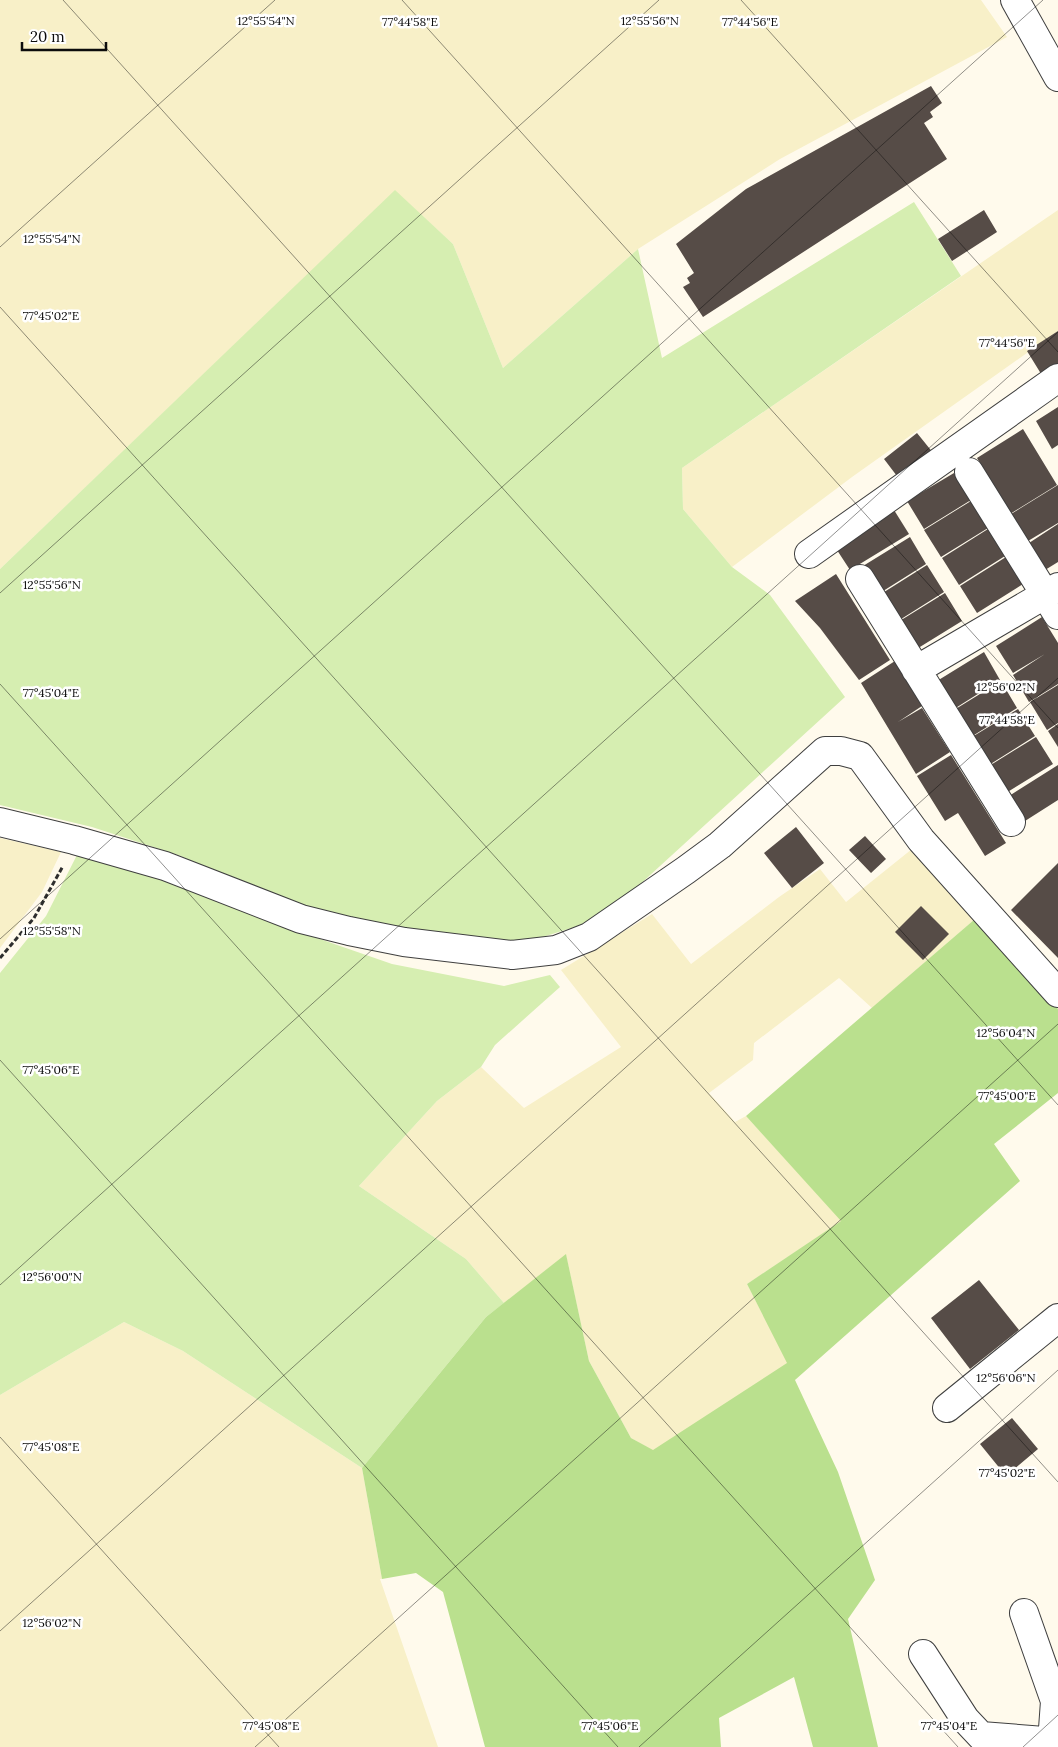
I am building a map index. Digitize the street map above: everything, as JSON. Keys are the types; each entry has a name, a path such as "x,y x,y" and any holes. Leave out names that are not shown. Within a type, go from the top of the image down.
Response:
{"street":[{"path":"1015,0 1058,76"},
{"path":"809,554 1058,378"},
{"path":"916,670 1054,599 969,472"},
{"path":"860,579 1011,822"},
{"path":"0,822 74,840 165,866 301,919 404,942 512,955 556,950 589,937 720,845 825,750 841,751 860,756 928,847 1058,993"},
{"path":"947,1408 1058,1318"},
{"path":"923,1654 965,1720 981,1736 1055,1742 1054,1701 1024,1613"}],"path":[{"path":"0,958 34,918 67,858 74,840"}],"shaded area":[{"path":"0,0 981,0 1007,37 780,159 638,249 503,368 453,244 395,191 0,569"},
{"path":"1058,210 1058,331 852,477 732,567 683,509 682,468"},
{"path":"0,838 61,852 42,892 0,948"},
{"path":"912,849 975,919 872,1008 839,978 754,1043 753,1060 709,1093 735,1122 746,1116 842,1221 747,1284 788,1363 653,1451 631,1438 589,1361 566,1255 504,1303 466,1259 359,1186 437,1101 481,1067 524,1108 621,1047 561,970 652,914 691,964 779,897 820,869 846,902"},
{"path":"124,1322 183,1351 362,1468 382,1579 380,1579 438,1747 0,1747 0,1395"}],"green space":[{"path":"395,190 453,244 503,368 638,249 662,358 914,202 961,276 682,468 683,509 732,567 770,595 845,697 625,898 581,925 533,940 471,944 296,909 181,856 92,827 0,805 0,569"},
{"path":"78,853 127,862 294,930 392,964 504,986 550,975 560,987 495,1045 481,1067 437,1101 359,1186 466,1259 504,1303 486,1317 362,1468 183,1351 124,1322 0,1395 0,973 46,916"},
{"path":"975,919 1058,1009 1058,1093 994,1144 1020,1181 795,1380 838,1472 875,1580 848,1619 878,1747 813,1747 794,1677 719,1718 721,1747 485,1747 443,1592 416,1573 382,1579 362,1468 486,1317 566,1254 589,1361 631,1438 653,1450 787,1363 747,1284 841,1221 746,1116"}],"building":[{"path":"931,86 942,103 930,112 933,117 924,123 947,159 703,317 683,287 690,283 687,278 694,273 676,244 746,189"},
{"path":"984,210 997,232 952,261 938,239"},
{"path":"1058,331 1058,368 1043,377 1027,351"},
{"path":"1058,407 1058,445 1052,449 1036,421"},
{"path":"1023,429 1057,485 1010,514 977,458"},
{"path":"917,433 934,454 900,480 884,459"},
{"path":"954,473 971,500 924,529 907,501"},
{"path":"1058,485 1058,523 1028,541 1011,514"},
{"path":"971,501 988,528 941,557 924,530"},
{"path":"894,510 909,534 850,570 835,547"},
{"path":"1058,524 1058,562 1045,570 1029,543"},
{"path":"988,529 1005,556 959,585 942,558"},
{"path":"910,537 926,564 880,593 863,566"},
{"path":"1006,557 1023,584 977,613 960,586"},
{"path":"927,565 944,592 898,621 881,594"},
{"path":"836,574 890,660 859,680 820,628 795,601"},
{"path":"945,593 962,621 915,650 898,622"},
{"path":"1042,617 1058,643 1058,684 1029,702 1013,675 1045,654 1013,673 996,646"},
{"path":"984,652 1000,680 954,709 937,681"},
{"path":"895,661 922,706 898,722 922,708 950,752 916,774 861,683"},
{"path":"1001,681 1017,708 971,737 954,710"},
{"path":"1058,685 1058,723 1047,730 1030,702"},
{"path":"1018,709 1035,736 989,765 972,737"},
{"path":"1058,724 1058,747 1048,731"},
{"path":"1036,737 1053,764 1006,793 989,766"},
{"path":"951,755 1006,843 985,856 958,813 945,821 917,776"},
{"path":"1058,765 1058,800 1025,821 1009,796"},
{"path":"796,827 824,863 792,888 764,853"},
{"path":"865,836 886,859 871,873 849,850"},
{"path":"1058,863 1058,958 1011,910"},
{"path":"921,906 949,934 923,960 895,932"},
{"path":"979,1280 1019,1330 970,1369 931,1318"},
{"path":"1012,1418 1038,1449 1006,1476 980,1444"}]}
